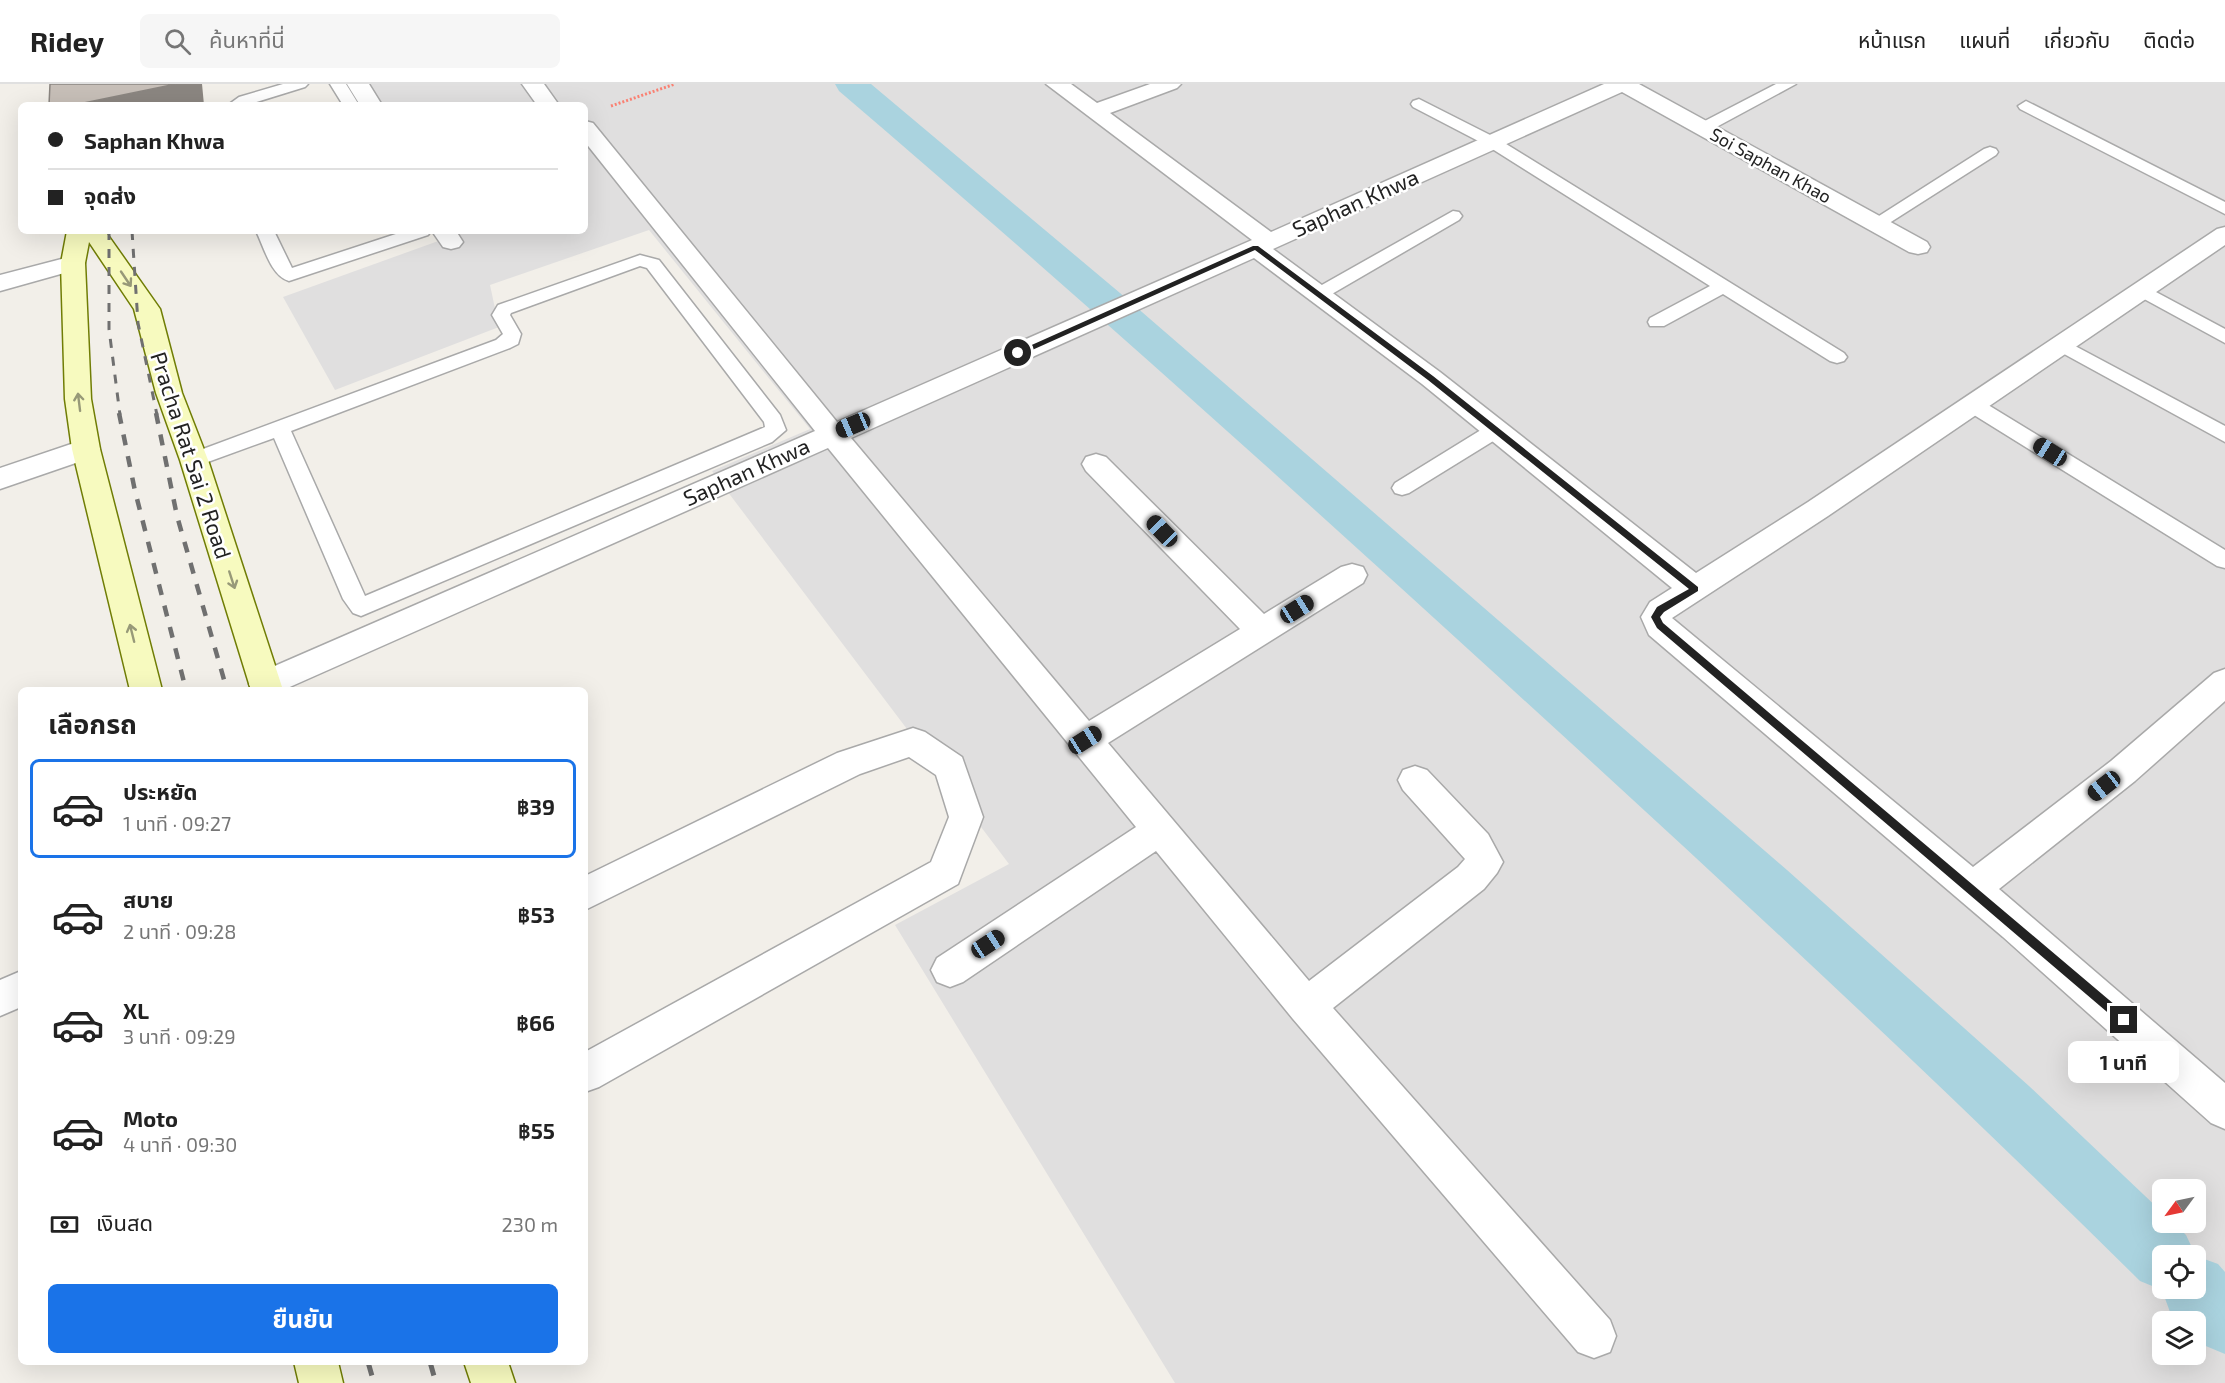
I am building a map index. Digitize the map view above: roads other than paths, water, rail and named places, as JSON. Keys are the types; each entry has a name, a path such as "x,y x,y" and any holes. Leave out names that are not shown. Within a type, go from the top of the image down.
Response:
{"main road":[{"path":"78,234 73,263 74,347 78,399 86,449 145,687"},
{"name":"Pracha Rat Sai 2 Road","path":"95,234 147,309 169,393 194,460 266,687"},
{"path":"317,1365 321,1383"},
{"path":"487,1365 493,1383"}],"street":[{"path":"358,84 369,102"},
{"path":"532,84 546,102"},
{"path":"1057,84 1262,244 1319,294 1496,430 1695,589"},
{"path":"1094,112 1170,84"},
{"name":"Soi Saphan Khao","path":"1622,84 1918,247"},
{"name":"Saphan Khwa","path":"266,687 1622,84"},
{"path":"596,118 832,434 1306,1006 1594,1336"},
{"path":"2225,234 1973,405 1661,610 1656,617 1660,626 2158,1048 2225,1109"},
{"path":"0,283 73,263"},
{"path":"0,479 86,449"},
{"path":"1096,464 1261,631"},
{"path":"1085,740 1352,575"},
{"path":"1972,890 2123,771 2225,682"},
{"path":"588,893 849,763 913,742 950,767 966,817 945,873 588,1071"},
{"path":"1306,1006 1471,878 1485,862 1476,845 1415,780"},
{"path":"950,970 1160,830"},
{"path":"0,998 18,990"}],"lane":[{"path":"241,102 300,84"},
{"path":"338,84 349,102"},
{"path":"1703,128 1788,84"},
{"path":"1419,104 1492,142 1837,357"},
{"path":"2026,106 2225,209"},
{"path":"1877,223 1990,152"},
{"path":"1319,294 1453,216"},
{"path":"266,234 284,271 289,275 413,234"},
{"path":"194,460 503,344 511,340 512,334 501,315 504,309 640,260 653,264 776,425 776,430 765,437 361,607 354,599 280,429"},
{"path":"1658,322 1723,286"},
{"path":"2141,291 2225,337"},
{"path":"2062,345 2225,435"},
{"path":"1973,405 2225,560"},
{"path":"1402,488 1496,430"}],"waterway":[{"path":"851,84 1191,375 1687,815 1928,1034 2152,1247"},
{"path":"2205,1299 2225,1320"}],"railway":[{"path":"109,234 109,329 120,415"},
{"path":"132,234 138,323 157,415"},
{"path":"119,413 135,491 185,687"},
{"path":"156,413 177,516 226,687"},
{"path":"369,1365 374,1383"},
{"path":"431,1365 436,1383"}]}
